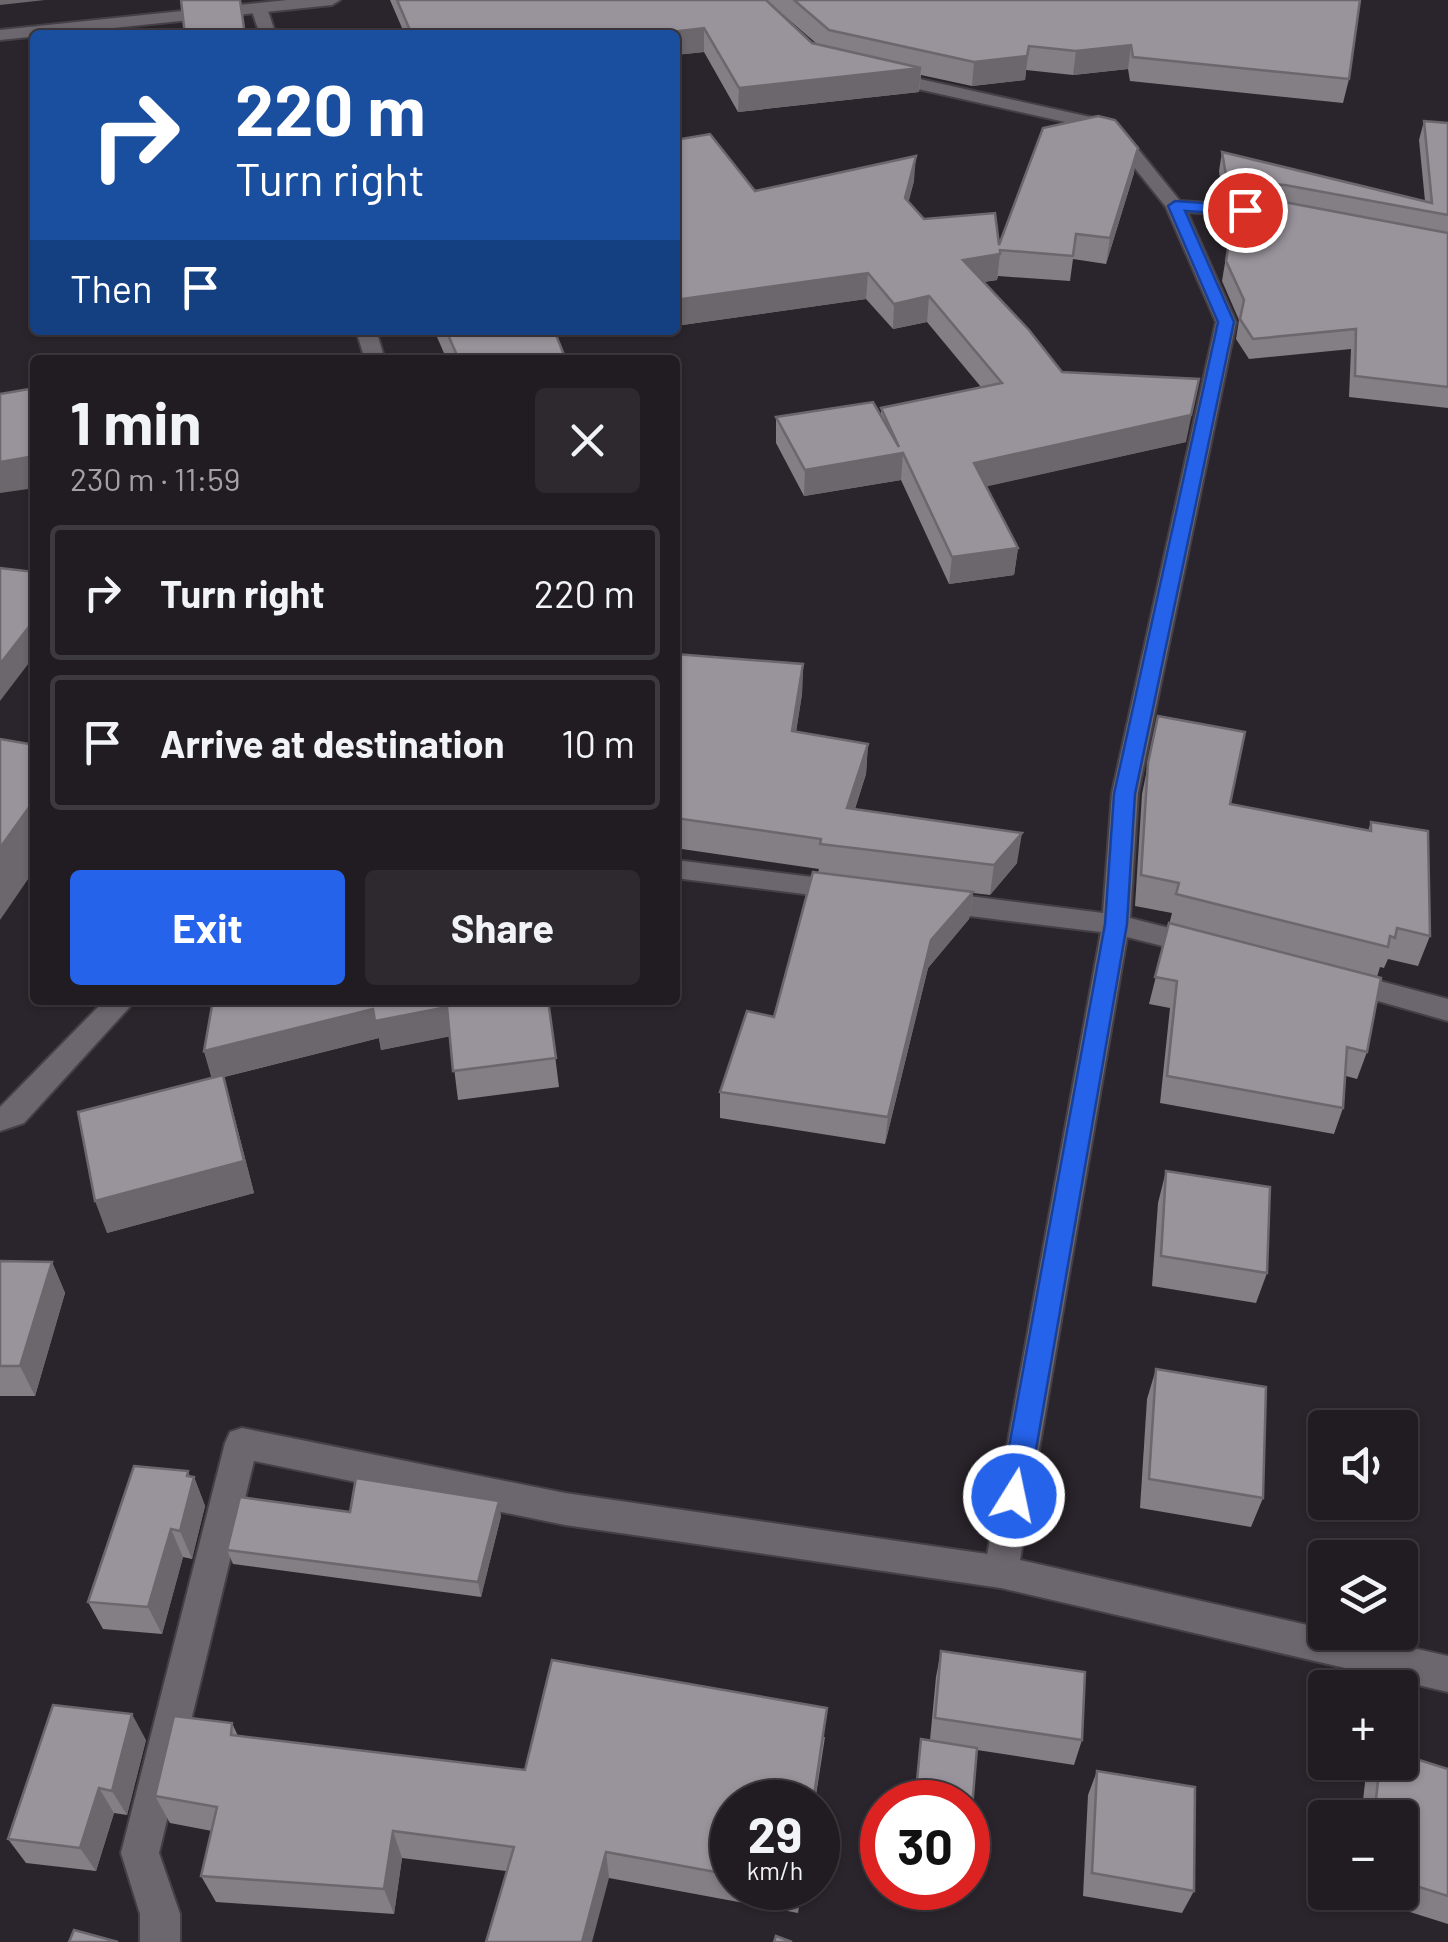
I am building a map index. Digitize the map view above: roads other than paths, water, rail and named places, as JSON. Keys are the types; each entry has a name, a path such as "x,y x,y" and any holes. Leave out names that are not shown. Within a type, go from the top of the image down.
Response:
{"street":[{"path":"56,30 332,0"},
{"path":"260,8 267,30"},
{"path":"0,36 30,33"},
{"path":"858,70 1111,127 1175,206 1226,322 1125,794 1116,924 1000,1572"},
{"path":"1175,206 1280,213"},
{"path":"680,871 867,893"},
{"path":"905,898 1116,924 1226,952"},
{"path":"1317,975 1448,1010"},
{"path":"0,1119 14,1116 117,1005"},
{"path":"160,1942 160,1914 140,1852 242,1444 565,1510 1000,1572 1448,1674"}]}
